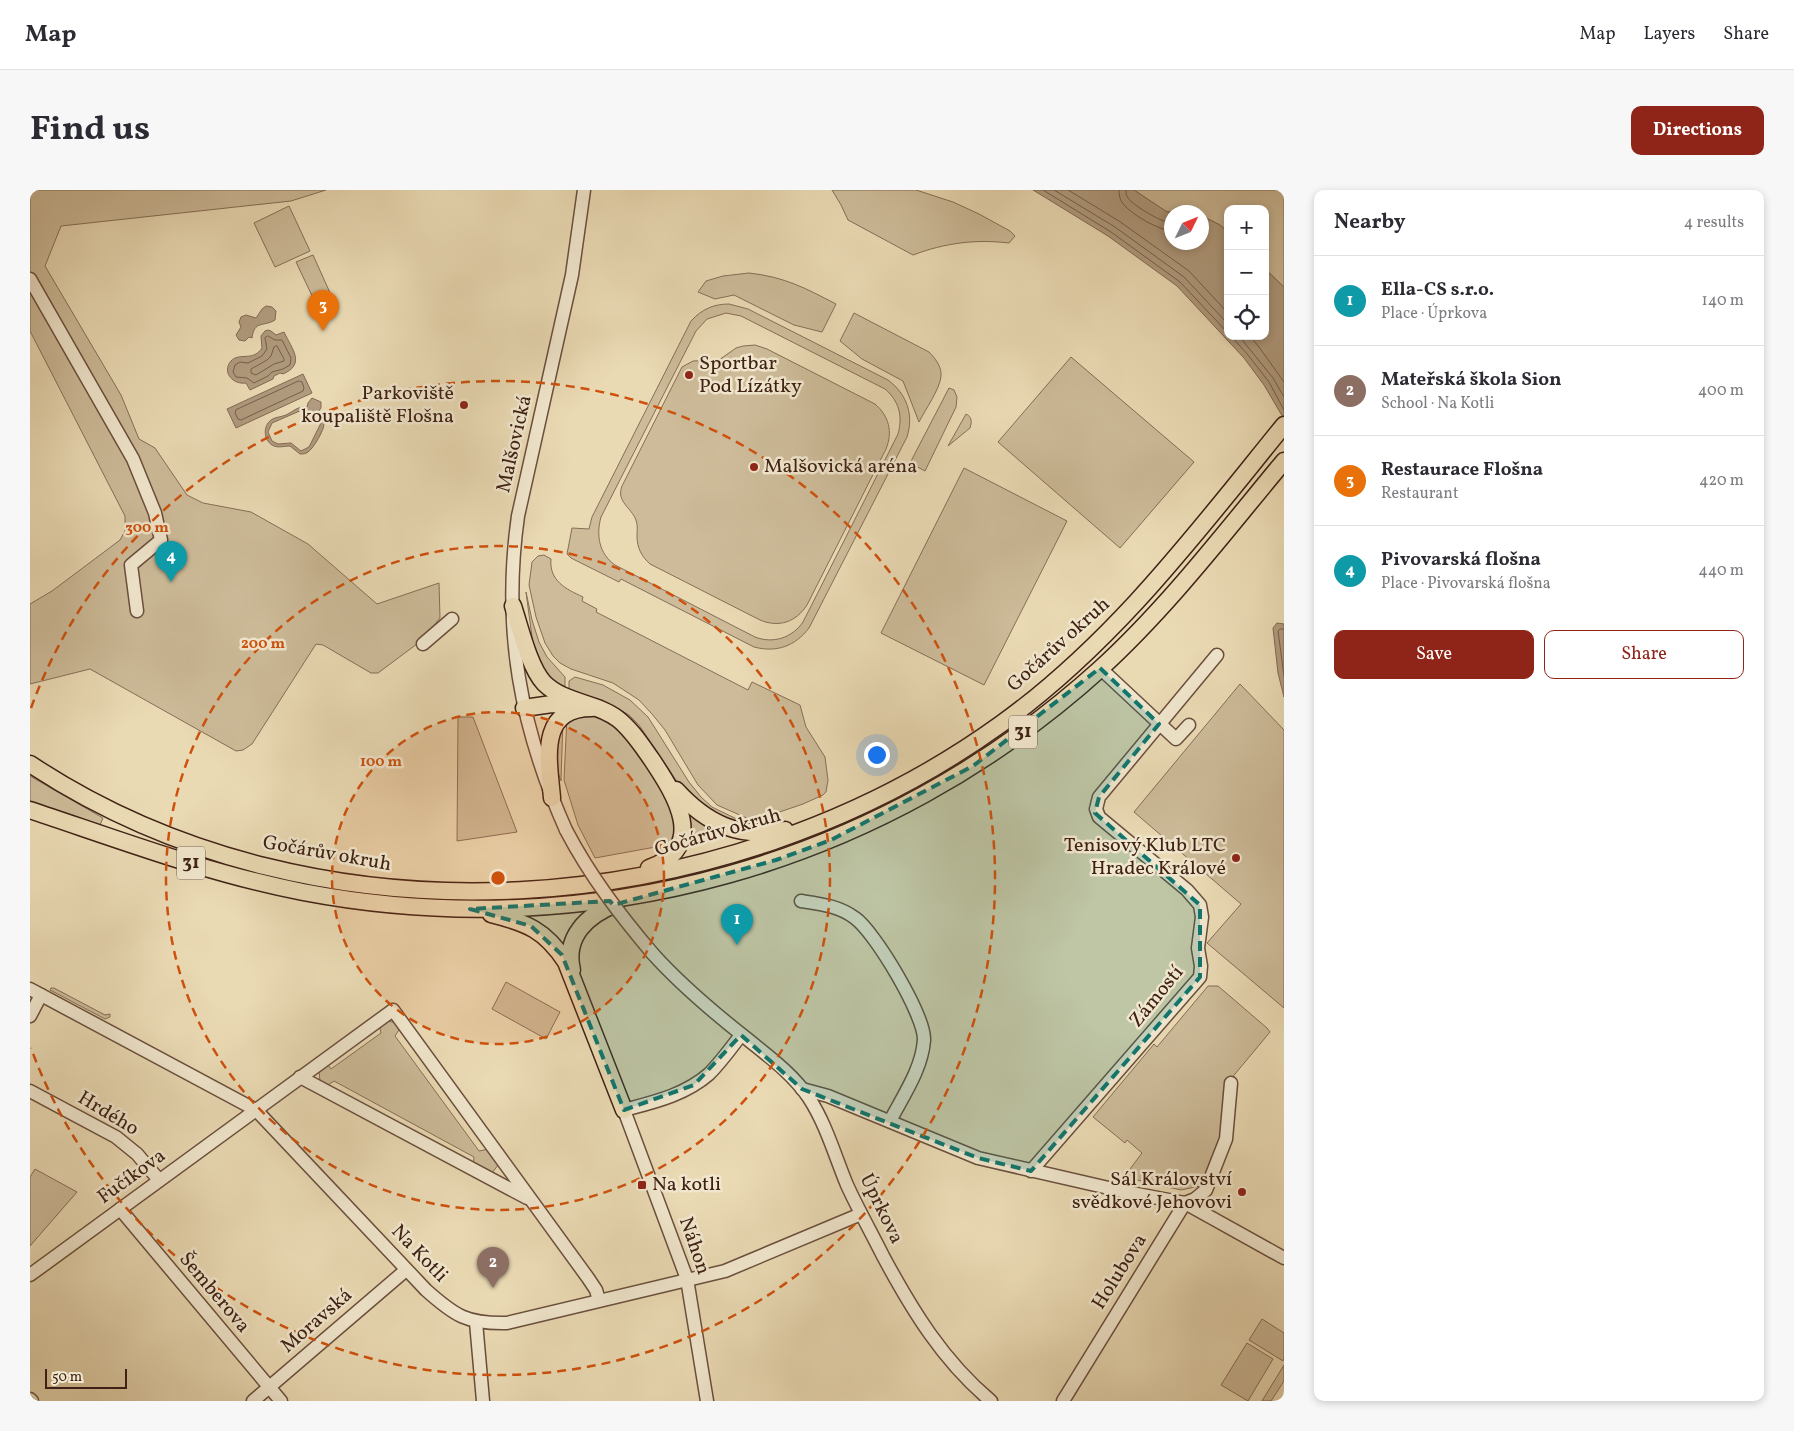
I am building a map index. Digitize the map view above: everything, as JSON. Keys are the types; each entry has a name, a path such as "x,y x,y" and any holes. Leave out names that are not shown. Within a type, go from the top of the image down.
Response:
{"main road":[{"name":"Gočárův okruh","path":"30,764 72,790 155,830 220,854 290,872 367,884 465,891 531,889 616,880 657,873 744,851 826,821 917,777 1002,724 1077,662 1150,588 1284,424"},
{"name":"Gočárův okruh","path":"30,810 201,867 305,893 355,900 470,909 510,909 575,904 643,895 718,878 776,860 830,840 880,818 981,762 1017,737 1100,668 1170,598 1284,460"},
{"path":"513,606 532,662 540,678 548,687 560,694 604,711 626,726 673,794 681,814 683,831 679,846 671,857 665,862 616,880"},
{"path":"524,708 566,704 604,711"},
{"path":"552,798 549,747 555,725 563,715 571,711 589,708 604,711"},
{"path":"656,767 691,806 710,819 731,828 748,833 764,833 826,821"},
{"path":"574,979 571,966 571,950 580,928 600,911 643,895"},
{"path":"470,909 514,920 538,931 562,955 574,979 624,1110"}],"street":[{"name":"Malšovická","path":"566,830 537,757 524,708 518,673 513,606 514,556 518,516 572,276 584,190"},
{"path":"30,279 133,459 156,513 160,540 130,565 137,611"},
{"path":"423,644 452,618"},
{"name":"Zámostí","path":"1031,1171 1200,976 1201,966 1198,948 1202,917 1200,905 1187,890 1099,816 1096,811 1100,797 1217,655"},
{"path":"1100,668 1176,740 1189,724"},
{"name":"Úprkova","path":"566,830 584,864 600,888 654,954 688,990 788,1074 802,1090 818,1114 862,1214 896,1281 928,1333 964,1376 991,1401"},
{"path":"801,901 831,906 844,911 864,925 886,957 915,1008 923,1029 923,1049 918,1067 890,1121"},
{"path":"30,1016 36,992"},
{"name":"Na Kotli","path":"36,992 256,1110 406,1270 445,1307 464,1318 476,1322 506,1323 725,1271 862,1214"},
{"path":"256,1110 393,1010 588,1278 600,1300"},
{"path":"624,1110 672,1096 694,1085 715,1067 741,1035"},
{"path":"300,1077 530,1199"},
{"name":"Holubova","path":"1063,1401 1185,1203 1206,1190 1226,1139 1232,1083"},
{"path":"802,1090 828,1096 978,1158 1126,1192 1185,1203 1284,1258"},
{"name":"Hrdého","path":"30,1091 116,1137 137,1154 159,1180"},
{"name":"Fučíkova","path":"30,1275 256,1110"},
{"name":"Náhon","path":"624,1110 688,1279 707,1401"},
{"name":"Šemberova","path":"120,1209 280,1401"},
{"name":"Moravská","path":"253,1401 406,1270"},
{"path":"476,1322 483,1401"}],"highlighted area":[{"path":"1100,668 1159,724 1099,797 1095,813 1200,905 1201,966 1200,977 1031,1171 978,1158 802,1089 741,1035 694,1085 624,1110 562,955 531,926 470,909 610,901 613,905 776,860 831,840 973,766"}],"shaded area":[{"path":"30,190 326,190 291,201 61,226 45,266 121,395 139,439 155,448 187,495 203,503 251,512 308,544 377,604 439,583 440,618 421,641 378,673 371,673 323,645 316,644 252,744 243,750 236,751 90,669 30,684 30,604 52,591 120,540 125,531 125,516 30,331"},
{"path":"832,190 916,190 953,202 979,214 1010,231 1015,236 1009,243 984,241 960,243 913,255 848,220"},
{"path":"1134,190 1284,190 1284,287 1269,273 1269,205 1224,205 1224,228 1209,220 1209,205 1164,205 1164,210"},
{"path":"289,206 310,251 275,267 254,223"},
{"path":"313,255 331,295 315,302 296,262"},
{"path":"749,273 784,280 836,304 822,332 794,325 734,295 715,299 698,292 706,281 723,276"},
{"path":"724,304 748,309 888,380 904,398 909,413 910,421 907,437 809,628 792,644 778,648 762,649 754,647 621,579 619,582 571,558 567,554 572,528 589,529 592,517 691,321 704,310","holes":["726,313 741,316 885,389 897,404 900,415 898,434 803,622 799,628 788,636 775,640 755,637 615,565 602,550 599,537 601,517 696,331 707,319"]},
{"path":"854,313 929,352 938,363 941,373 940,381 919,422 903,381 862,359 840,341"},
{"name":"Malšovická aréna","path":"755,345 767,349 875,404 884,414 889,430 886,449 807,605 798,616 780,623 760,620 650,564 639,548 634,515 621,496 622,486 682,367 693,361 719,360 736,348"},
{"path":"1071,357 1194,462 1120,548 998,442"},
{"path":"949,388 954,390 957,397 956,407 925,471 910,463"},
{"path":"966,414 971,420 970,428 948,446"},
{"path":"964,468 1067,521 984,685 881,633"},
{"path":"544,555 551,559 551,567 556,579 571,591 583,597 582,601 597,609 596,612 748,690 752,682 800,705 806,727 825,757 828,780 826,792 803,804 759,819 749,819 717,805 698,785 665,730 639,700 613,683 571,669 560,663 553,656 545,643 536,617 529,585 532,562 538,556"},
{"path":"526,592 539,642 547,657 565,677 565,689 544,675 534,652"},
{"path":"575,677 603,685 630,700 648,717 689,782 701,797 712,807 747,824 721,819 682,789 639,725 629,715 602,700 569,690 569,681"},
{"name":"Tenisový Klub LTC Hradec Králové","path":"1240,684 1284,730 1284,1008 1207,943 1241,904 1134,812"},
{"path":"582,713 599,716 614,725 628,739 672,804 677,827 672,844 595,858 578,825 564,780 567,717"},
{"path":"458,717 473,717 517,832 457,841"},
{"path":"563,720 561,781 555,765 555,732"},
{"path":"30,776 103,818 100,825 30,801"},
{"path":"689,813 720,833 688,841"},
{"path":"506,982 560,1012 546,1039 492,1009"},
{"path":"1208,986 1218,986 1270,1032 1225,1086 1221,1135 1200,1186 1181,1190 1124,1177 1142,1153 1127,1140 1125,1143 1093,1117 1154,1044 1157,1047"},
{"path":"51,988 105,1015 110,1014 110,1017 105,1019 50,990"},
{"path":"388,1021 396,1023 400,1028 395,1036 479,1151 489,1149 498,1165 492,1173 473,1167 474,1157 334,1081 325,1087 320,1082 319,1071 326,1062 331,1069 381,1033 379,1024"},
{"path":"35,1169 77,1192 30,1246 30,1177"},
{"path":"1262,1319 1284,1333 1283,1361 1249,1340"},
{"path":"1247,1343 1273,1359 1248,1401 1221,1385"},
{"path":"1284,1365 1284,1381 1271,1401 1262,1401"}],"water":[{"path":"1033,190 1134,190 1164,210 1164,250 1209,250 1209,220 1220,225 1224,228 1224,337 1177,286 1108,236"},
{"path":"1269,273 1284,287 1284,419 1264,385 1244,358 1227,340 1269,340"},
{"path":"266,306 272,307 276,311 275,320 257,326 252,338 249,337 245,341 239,340 236,335 241,327 239,322 241,317 246,315 256,318"},
{"path":"268,330 276,335 284,332 296,361 290,370 274,376 273,379 250,390 246,383 237,382 230,377 227,370 228,365 234,358 254,355 258,352 262,348 261,336"},
{"path":"303,374 312,393 236,428 227,409"},
{"path":"312,398 321,402 321,408 318,412 324,420 321,434 310,450 305,454 300,454 290,446 278,447 271,444 265,434 268,423 299,408 307,407","holes":["302,410 312,412 312,416 319,418 321,423 309,447 301,451 291,443 278,444 272,441 268,432 272,423"]},
{"path":"1277,623 1284,624 1284,697 1278,673 1273,628"}],"place":[{"name":"Restaurace Flošna","path":"323,331"},
{"name":"Sportbar Pod Lízátky","path":"689,375"},
{"name":"Parkoviště koupaliště Flošna","path":"464,405"},
{"name":"Malšovická aréna","path":"754,467"},
{"name":"Pivovarská flošna","path":"171,582"},
{"name":"Tenisový Klub LTC Hradec Králové","path":"1236,858"},
{"name":"Ella-CS s.r.o.","path":"737,945"},
{"name":"Na kotli","path":"642,1185"},
{"name":"Sál Království svědkové Jehovovi","path":"1242,1192"},
{"name":"Mateřská škola Sion","path":"493,1288"}]}
